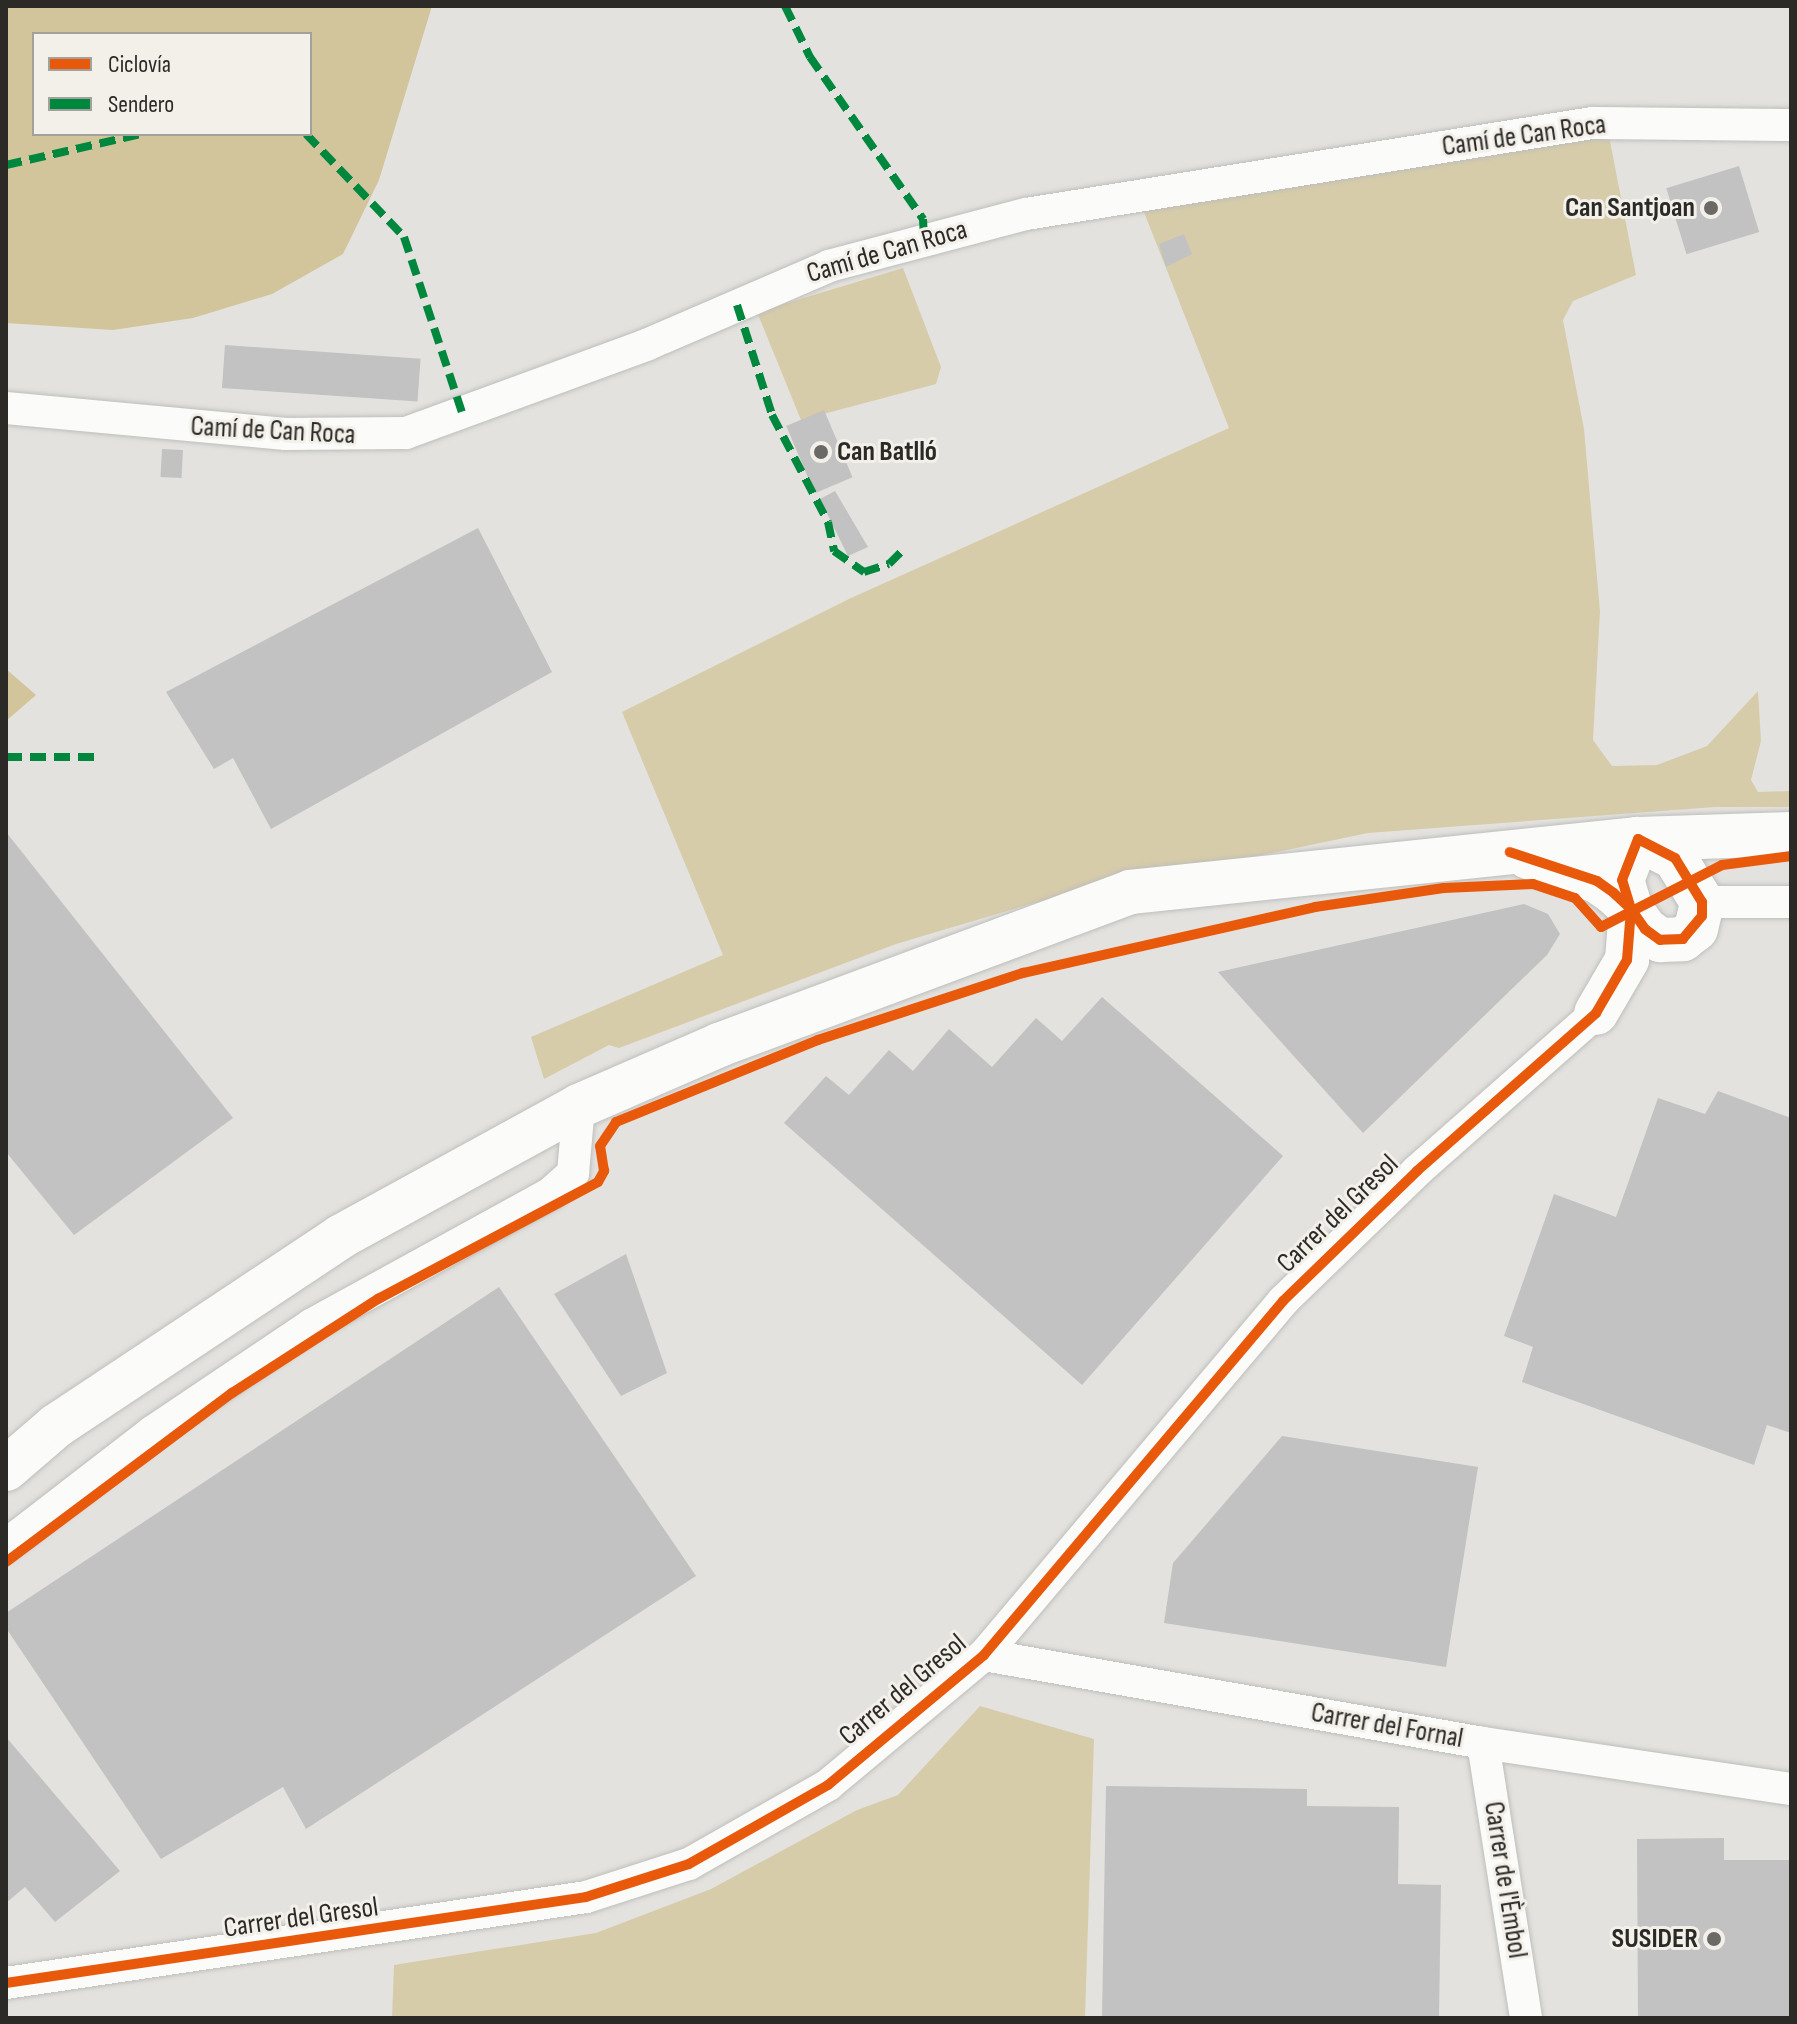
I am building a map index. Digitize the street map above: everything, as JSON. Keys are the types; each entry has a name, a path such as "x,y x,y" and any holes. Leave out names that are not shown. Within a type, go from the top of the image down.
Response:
{"street":[{"name":"Camí de Can Roca","path":"6,408 286,434 406,433 646,345 829,266 1012,217 1592,123 1791,125"},
{"path":"6,1469 56,1426 340,1237 579,1106 719,1045 1130,892 1638,839 1782,835"},
{"path":"1596,1013 1639,988 1673,956 1679,940 1696,929 1708,879 1718,867 1782,835"},
{"path":"1638,839 1675,858 1702,902"},
{"path":"1596,1013 1627,960 1631,909 1622,880 1638,839"},
{"path":"1510,852 1597,881 1631,909 1654,936 1679,940"},
{"path":"1702,902 1791,902"},
{"name":"Carrer del Gresol","path":"6,1983 586,1897 689,1864 828,1785 984,1655 1283,1301 1417,1171 1596,1013"},
{"path":"6,1545 152,1432 311,1325 551,1193 573,1173 579,1106"},
{"name":"Carrer del Fornal","path":"984,1655 1483,1743 1791,1789"},
{"name":"Carrer de l'Èmbol","path":"1483,1743 1526,2018"}],"shaded area":[{"path":"6,6 432,6 379,180 343,254 272,294 193,318 113,330 6,323"},
{"path":"1609,136 1636,275 1573,301 1563,320 1584,429 1600,611 1593,740 1612,766 1657,765 1707,746 1758,691 1761,741 1751,780 1758,792 1791,791 1791,807 1715,807 1368,833 1034,903 896,944 619,1048 609,1045 544,1079 531,1037 723,955 622,712 851,598 1229,428 1140,202"},
{"path":"903,268 941,367 936,384 801,420 757,312"},
{"path":"6,669 36,695 6,721"},
{"path":"980,1706 1094,1739 1085,2018 392,2018 394,1965 596,1933 711,1889 857,1810 898,1795"}],"building":[{"name":"Can Santjoan","path":"1739,166 1759,232 1686,254 1666,188"},
{"path":"1184,234 1192,254 1166,267 1159,244"},
{"path":"225,345 421,359 418,402 222,388"},
{"name":"Can Batlló","path":"824,410 853,477 815,493 786,426"},
{"path":"162,449 183,450 182,478 161,477"},
{"path":"835,491 868,547 848,556 820,499"},
{"path":"478,528 552,672 271,829 233,758 214,769 166,692"},
{"path":"6,832 233,1118 74,1235 6,1152"},
{"path":"1524,904 1548,914 1560,934 1547,955 1363,1133 1218,972"},
{"path":"1102,997 1283,1156 1082,1385 784,1123 826,1076 849,1095 889,1050 913,1071 949,1029 992,1067 1036,1018 1062,1041"},
{"path":"1718,1091 1791,1118 1791,1433 1767,1425 1754,1465 1522,1382 1533,1347 1504,1336 1554,1194 1616,1217 1658,1098 1705,1114"},
{"path":"626,1254 667,1373 621,1396 554,1294"},
{"path":"499,1287 696,1576 306,1829 283,1787 161,1859 6,1628 6,1613"},
{"path":"1282,1436 1478,1467 1446,1667 1164,1623 1173,1563"},
{"path":"6,1737 120,1871 55,1922 25,1887 6,1903"},
{"path":"1106,1786 1307,1789 1307,1806 1399,1807 1398,1884 1441,1885 1439,2018 1102,2018"},
{"name":"SUSIDER","path":"1724,1838 1724,1860 1791,1860 1791,2018 1638,2018 1637,1839"}],"marked path":[{"path":"785,6 810,57 923,219 924,238"},
{"path":"6,165 132,136"},
{"path":"308,136 404,237 462,412"},
{"path":"737,305 772,415 828,522 834,551 864,572 889,564 905,548"},
{"path":"6,757 101,757"}],"cycle path":[{"path":"6,1983 586,1897 689,1864 828,1785 984,1655 1283,1301 1417,1171 1596,1013 1627,960 1631,909 1622,880 1638,839 1675,858 1702,902 1702,916 1683,939 1660,940 1645,929 1631,909 1614,893 1597,881 1510,852"},
{"path":"6,1562 232,1393 378,1299 598,1182 604,1171 600,1146 616,1122 818,1040 1023,973 1315,907 1444,888 1533,884 1575,898 1601,927 1722,865 1791,856"}],"place":[{"name":"Can Santjoan","path":"1711,208"},
{"name":"Can Batlló","path":"821,452"},
{"name":"SUSIDER","path":"1714,1939"}]}
